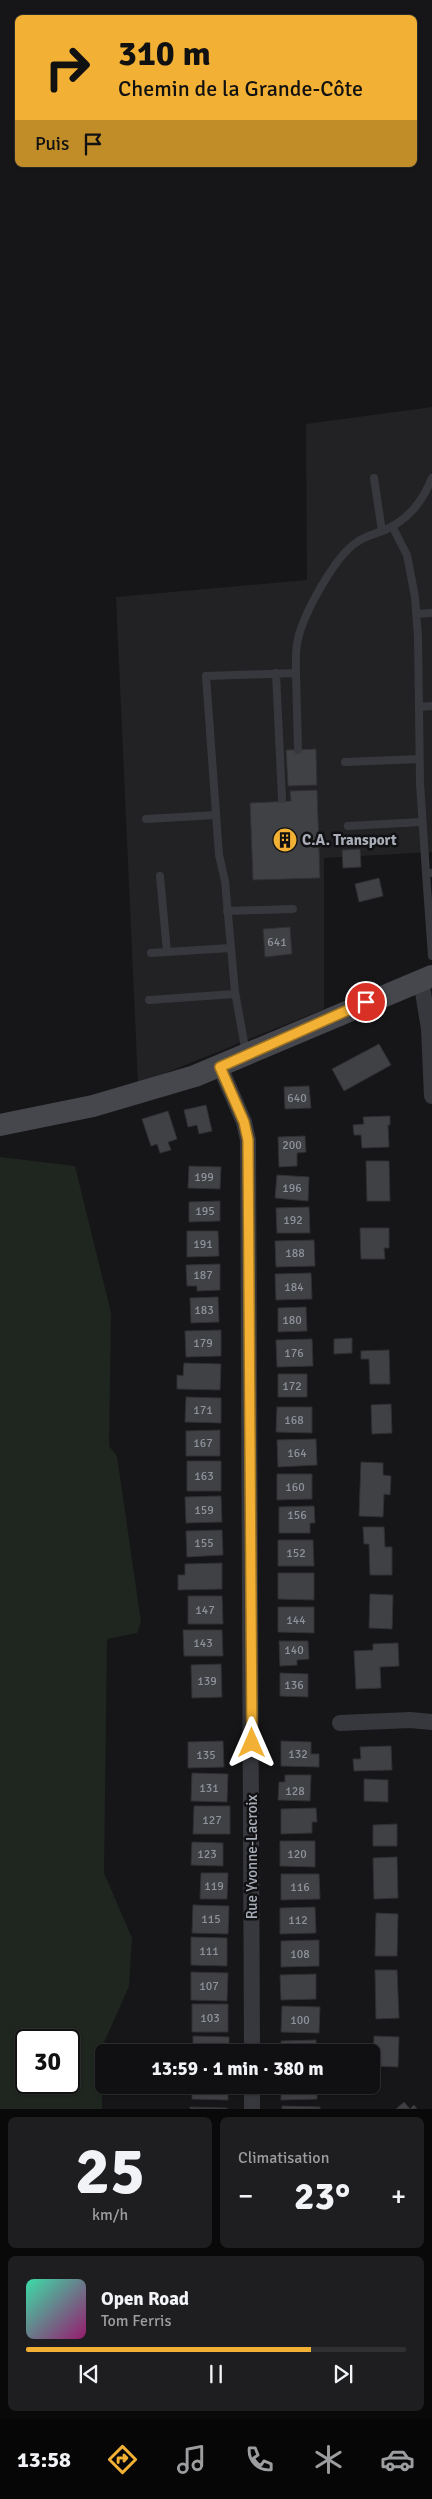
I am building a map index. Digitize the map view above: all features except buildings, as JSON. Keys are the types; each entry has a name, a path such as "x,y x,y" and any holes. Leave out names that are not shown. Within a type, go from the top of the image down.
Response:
{"main road":[{"path":"0,1125 61,1114 126,1098 220,1067 426,978"}],"street":[{"path":"426,978 432,1096"},
{"name":"Rue Yvonne-Lacroix","path":"220,1067 244,1122 248,1140 252,2044"},
{"path":"340,1723 410,1720 432,1722"},
{"path":"252,2094 252,2109"}],"lane":[{"path":"374,478 382,530"},
{"path":"298,750 296,648 301,628 330,573 349,547 404,519 416,507 432,478"},
{"path":"392,526 404,547 410,567 417,614 419,759 422,822 429,873 432,956"},
{"path":"417,614 432,613"},
{"path":"276,673 282,799"},
{"path":"247,1055 235,994 230,948 216,815 206,676 296,673"},
{"path":"419,707 432,706"},
{"path":"345,762 419,759"},
{"path":"146,820 216,815"},
{"path":"348,826 422,822"},
{"path":"160,876 167,952"},
{"path":"227,911 294,908"},
{"path":"151,953 230,948"},
{"path":"149,1000 235,994"}],"shaded area":[{"path":"432,407 432,852 324,858 324,1009 138,1084 116,597 307,580 306,424"},
{"path":"0,1157 75,1166 111,1313 109,1446 117,1456 141,1622 137,1633 107,1639 104,1873 132,1938 129,1986 103,2044 95,2044 95,2094 102,2094 102,2109 0,2109"}],"place":[{"name":"C.A. Transport","path":"285,840"}],"route":[{"path":"252,1743 248,1140 244,1122 220,1067 366,1002"}]}
